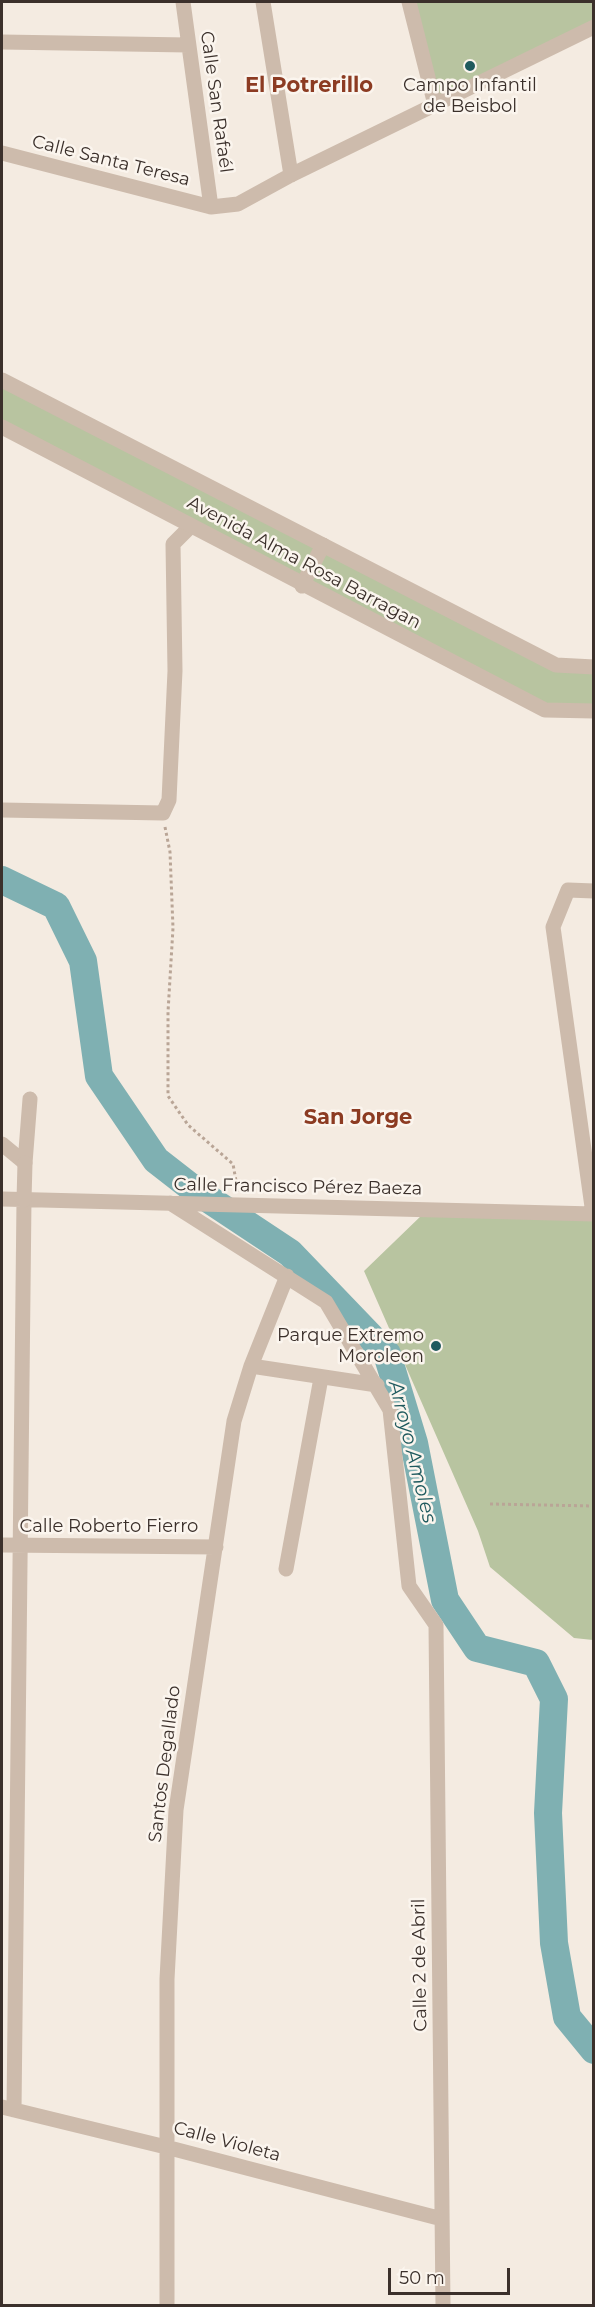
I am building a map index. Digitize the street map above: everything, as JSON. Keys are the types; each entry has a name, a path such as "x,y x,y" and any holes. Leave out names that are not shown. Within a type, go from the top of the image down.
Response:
{"street":[{"name":"Calle San Rafaél","path":"183,2 211,207"},
{"path":"263,2 291,174"},
{"path":"409,2 435,105"},
{"path":"211,207 237,204 291,174 594,27"},
{"path":"2,42 188,45"},
{"name":"Calle Santa Teresa","path":"2,153 211,207"},
{"name":"Avenida Alma Rosa Barragan","path":"2,380 556,665 594,667"},
{"name":"Avenida Alma Rosa Barragan","path":"2,427 302,586 545,710 594,711"},
{"path":"2,810 163,813 169,800 175,671 173,544 191,526"},
{"path":"302,586 322,545"},
{"path":"593,1214 553,927 568,890 594,891"},
{"path":"8,2109 21,1546 24,1200 30,1099"},
{"path":"2,1144 25,1163"},
{"name":"Calle Francisco Pérez Baeza","path":"2,1199 593,1214"},
{"path":"172,1203 326,1302 377,1385"},
{"name":"Santos Degallado","path":"167,2306 167,1979 176,1810 234,1421 250,1366 287,1276"},
{"path":"250,1366 377,1385"},
{"path":"286,1569 321,1378"},
{"name":"Calle 2 de Abril","path":"377,1385 390,1410 409,1586 436,1625 443,2306"},
{"name":"Calle Roberto Fierro","path":"2,1545 216,1547"},
{"name":"Calle Violeta","path":"8,2109 166,2146 442,2219"}],"path":[{"path":"163,813 170,852 173,928 168,1012 168,1096 188,1125 233,1164 235,1204"},
{"path":"490,1504 594,1506"}],"green space":[{"name":"Campo Infantil de Beisbol","path":"409,2 593,2 593,27 435,105"},
{"path":"2,380 556,665 593,667 593,709 546,708 2,429"},
{"path":"423,1214 593,1220 593,1640 574,1638 490,1567 478,1531 364,1271"}],"waterway":[{"name":"Arroyo Amoles","path":"2,880 56,906 83,961 99,1076 156,1160 192,1188 290,1253 387,1354 414,1443 445,1600 477,1648 536,1663 554,1699 548,1813 554,1943 567,2017 594,2050"}],"place":[{"name":"Campo Infantil de Beisbol","path":"470,66"},
{"name":"Parque Extremo Moroleon","path":"436,1346"}],"district":[{"name":"El Potrerillo","path":"309,86"},
{"name":"San Jorge","path":"358,1118"}]}
